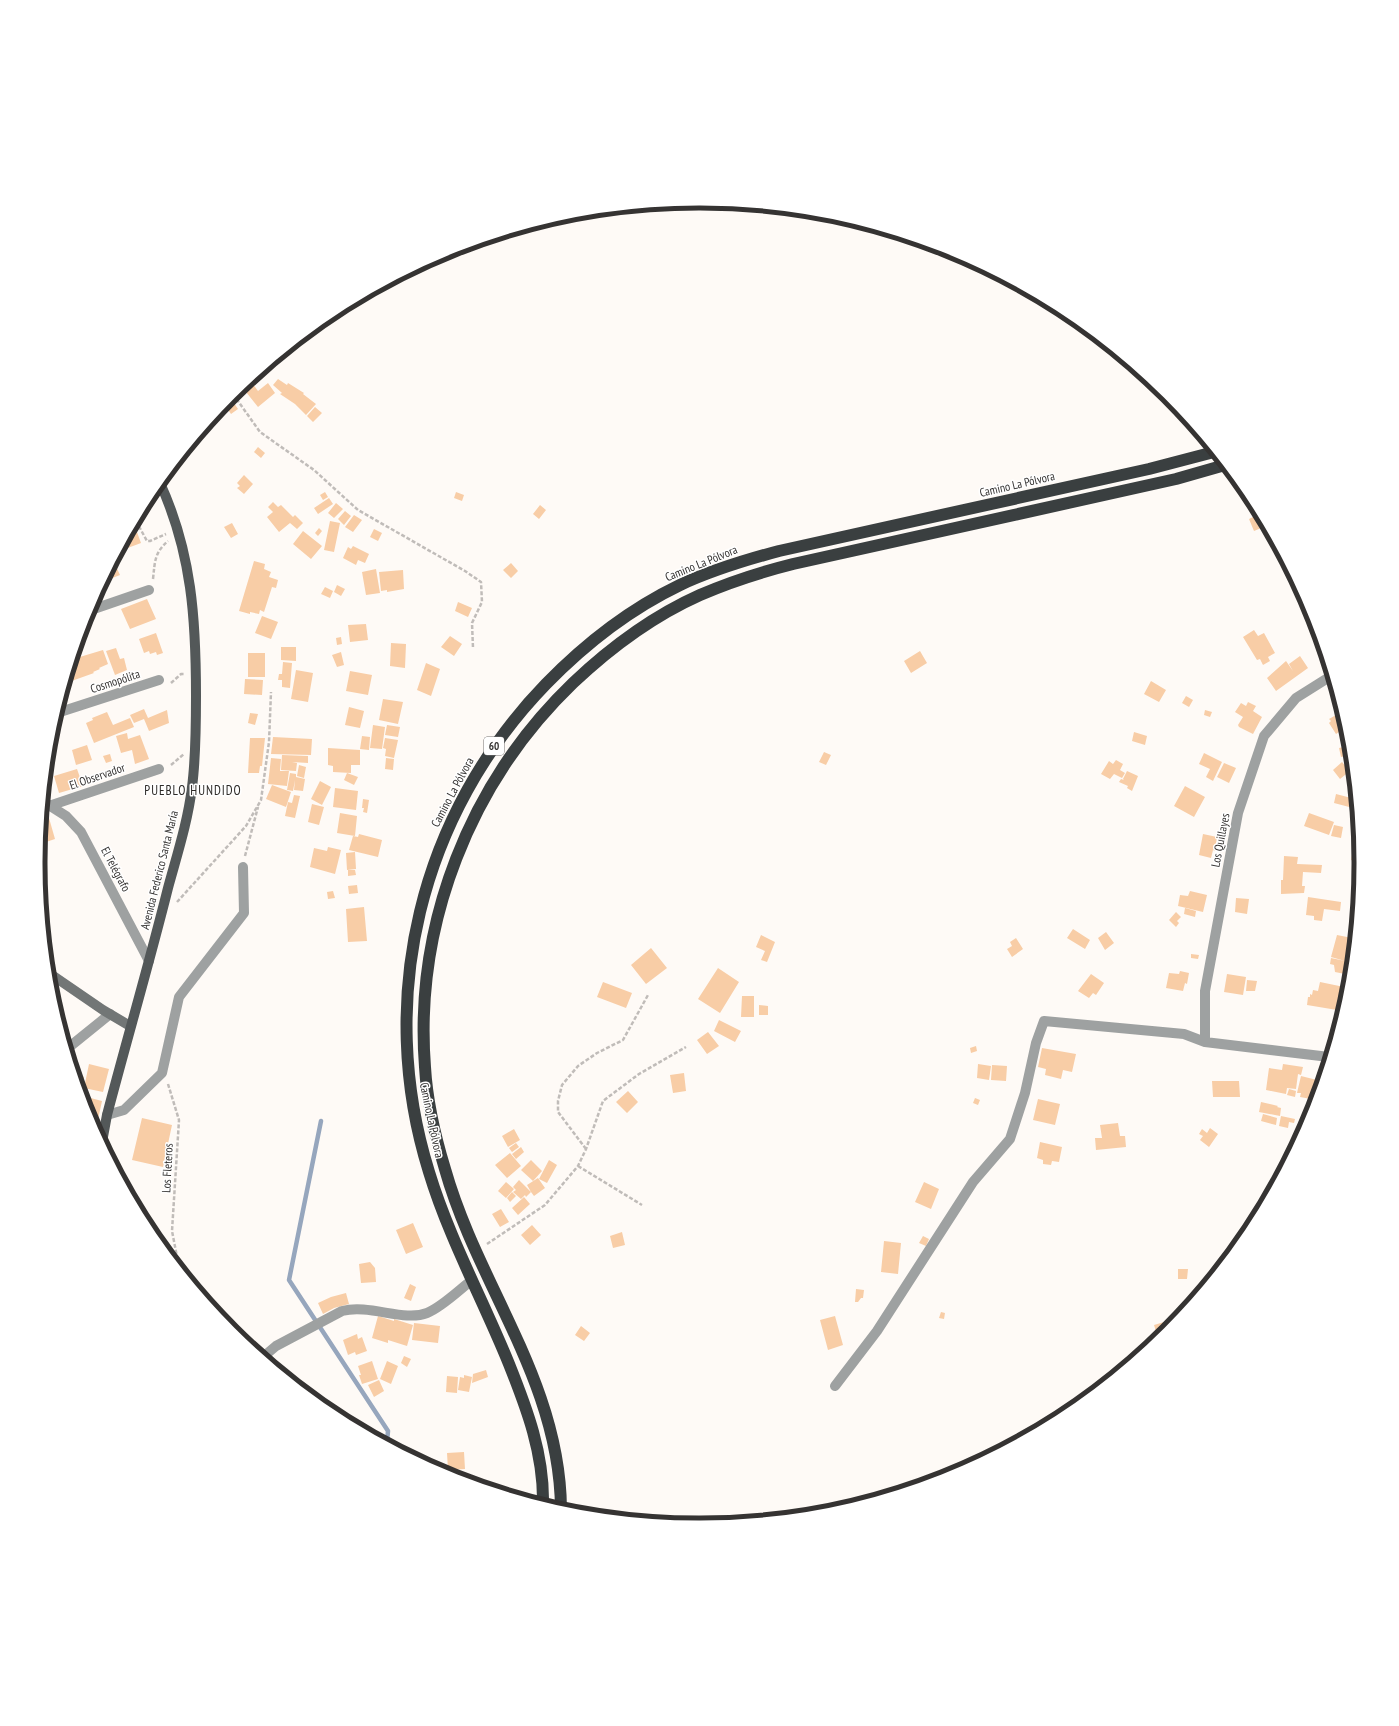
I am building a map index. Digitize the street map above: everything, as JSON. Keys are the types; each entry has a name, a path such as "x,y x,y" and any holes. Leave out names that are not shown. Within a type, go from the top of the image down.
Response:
{"highway":[{"name":"Camino La Pólvora","path":"543,1498 542,1475 534,1431 500,1342 454,1240 435,1191 421,1146 412,1108 406,1040 409,969 419,912 428,879 445,833 481,765 509,725 529,701 577,653 621,620 681,584 727,566 778,551 1142,471 1210,453"},
{"name":"Camino La Pólvora","path":"561,1502 559,1470 555,1447 541,1396 527,1360 457,1206 446,1173 431,1114 425,1066 424,1036 427,975 436,927 446,888 459,850 479,807 513,751 536,722 562,694 602,657 655,619 699,595 748,577 800,563 1176,479 1221,467"}],"main road":[{"name":"Avenida Federico Santa María","path":"104,1133 130,1026 149,961 184,823 192,788 196,748 196,629 191,589 178,531 162,489"},
{"path":"56,978 130,1026"}],"street":[{"path":"97,607 151,587"},
{"name":"Los Quillayes","path":"1206,1042 1205,992 1238,813 1264,736 1296,698 1327,678"},
{"name":"Cosmopólita","path":"63,711 158,680"},
{"name":"El Observador","path":"48,804 163,768"},
{"name":"El Telégrafo","path":"48,806 66,816 81,832 149,961"},
{"path":"107,1115 124,1110 162,1073 179,997 244,913 243,867"},
{"path":"71,1045 110,1014"},
{"path":"835,1386 877,1331 974,1182 1010,1139 1025,1093 1036,1043 1044,1021 1184,1034 1206,1042 1324,1056"},
{"path":"267,1354 283,1343 342,1311 352,1309 368,1309 410,1315 426,1313 435,1309 472,1280"}],"path":[{"path":"237,400 260,432 314,470 358,510 465,571 481,582 482,602 472,623 473,648"},
{"path":"139,526 147,541 161,536"},
{"path":"151,587 154,562 160,549"},
{"path":"243,867 259,802 269,742 271,692"},
{"path":"163,768 178,757"},
{"path":"176,903 246,826 259,802"},
{"path":"586,1149 558,1112 558,1101 562,1085 578,1066 597,1053 623,1040 648,995"},
{"path":"477,1251 545,1205 578,1166 586,1149 603,1101 639,1074 686,1047"},
{"name":"Los Fleteros","path":"162,1073 170,1088 179,1120 172,1231 177,1257"},
{"path":"578,1166 642,1205"}],"building":[{"path":"278,379 287,385 288,383 304,393 303,394 316,404 306,415 295,404 280,394 282,393 273,385"},
{"path":"268,383 275,393 258,407 246,392 253,385 258,391"},
{"path":"234,403 238,409 231,414 228,409"},
{"path":"315,407 322,413 313,422 307,416"},
{"path":"258,447 265,453 261,458 254,452"},
{"path":"244,475 253,484 244,494 237,488 240,486 237,483"},
{"path":"325,492 328,497 323,500 320,495"},
{"path":"456,492 464,495 462,501 454,498"},
{"path":"329,498 333,504 318,514 314,508"},
{"path":"273,502 278,507 281,505 293,517 295,515 303,523 297,529 290,523 279,532 267,517 273,512 268,507"},
{"path":"336,503 343,509 334,518 328,513"},
{"path":"540,505 546,510 539,519 533,514"},
{"path":"345,511 351,516 344,525 338,519"},
{"path":"354,515 362,520 353,532 345,527"},
{"path":"1254,516 1261,528 1254,531 1249,519"},
{"path":"330,521 340,523 334,552 324,550"},
{"path":"232,523 238,534 231,538 224,527"},
{"path":"319,528 322,531 318,536 315,533"},
{"path":"374,529 382,533 378,541 370,537"},
{"path":"136,530 141,543 126,549"},
{"path":"303,531 322,546 311,559 293,544"},
{"path":"353,546 369,554 365,563 358,560 356,565 343,558 348,547 351,549"},
{"path":"254,561 265,564 264,569 271,572 269,577 278,580 276,588 272,587 264,612 260,610 259,614 250,612 250,614 239,611"},
{"path":"511,563 518,571 511,578 503,570"},
{"path":"116,567 120,575 110,579 112,574"},
{"path":"376,569 380,593 366,595 362,572"},
{"path":"403,570 404,589 387,592 387,590 381,591 379,572"},
{"path":"337,585 345,589 341,596 334,592"},
{"path":"325,587 333,591 330,598 321,594"},
{"path":"147,599 156,619 130,629 121,609"},
{"path":"458,602 472,608 468,617 455,611"},
{"path":"262,616 278,622 271,639 255,633"},
{"path":"366,624 368,640 350,642 348,625"},
{"path":"1254,630 1258,636 1264,633 1275,653 1268,657 1270,661 1263,665 1260,659 1257,660 1243,637"},
{"path":"156,633 163,653 157,655 156,652 150,654 149,651 144,653 139,639"},
{"path":"450,636 462,644 454,656 441,647"},
{"path":"341,637 342,644 337,645 336,638"},
{"path":"391,643 406,644 405,668 390,666"},
{"path":"281,647 296,647 296,661 281,660"},
{"path":"116,648 120,659 124,658 127,670 115,675 106,651"},
{"path":"103,650 108,664 99,668 100,669 93,672 94,673 71,681 79,657"},
{"path":"920,651 927,663 911,673 904,661"},
{"path":"341,652 344,665 337,667 332,655"},
{"path":"248,653 265,653 265,677 248,677"},
{"path":"1300,656 1308,668 1276,691 1267,678 1286,661 1293,671 1289,664"},
{"path":"283,662 292,663 290,688 282,687 282,680 278,680 279,674 282,674"},
{"path":"426,663 440,669 431,696 417,690"},
{"path":"296,670 313,673 308,702 291,699"},
{"path":"350,671 372,675 368,695 346,691"},
{"path":"245,679 263,680 262,695 244,694"},
{"path":"1151,681 1166,690 1159,702 1144,694"},
{"path":"1186,696 1193,700 1189,707 1182,703"},
{"path":"383,699 403,702 398,724 379,720"},
{"path":"1248,702 1256,706 1253,711 1262,717 1253,734 1239,727 1238,725 1243,717 1235,712 1241,703 1246,706"},
{"path":"349,707 364,711 360,728 345,725"},
{"path":"144,709 148,718 167,710 169,723 149,731 144,719 134,723 130,715"},
{"path":"1205,710 1212,712 1210,717 1204,715"},
{"path":"107,712 113,725 130,718 134,727 94,743 86,723 93,720 92,718"},
{"path":"250,713 258,714 255,725 248,723"},
{"path":"1336,715 1337,716 1340,731 1336,734 1329,723 1331,721 1329,719"},
{"path":"373,725 385,727 382,749 370,748"},
{"path":"387,725 400,727 398,737 385,735"},
{"path":"1134,732 1147,736 1145,745 1132,741"},
{"path":"127,733 128,739 140,735 149,759 135,764 132,750 121,753 116,736"},
{"path":"362,736 370,737 369,750 360,749"},
{"path":"273,737 312,739 311,755 271,754"},
{"path":"250,738 265,738 262,766 260,766 259,773 248,773"},
{"path":"385,738 398,740 394,758 385,756 386,749 383,748"},
{"path":"87,745 92,760 76,765 72,750"},
{"path":"1343,747 1344,756 1341,757 1339,748"},
{"path":"328,748 360,750 360,765 351,765 351,773 333,772 333,766 328,765"},
{"path":"824,752 831,755 826,765 819,762"},
{"path":"1204,753 1222,762 1213,781 1206,777 1210,769 1199,764"},
{"path":"110,754 112,761 106,763 103,756"},
{"path":"282,755 308,756 308,763 292,762 297,763 296,771 281,770"},
{"path":"271,758 281,759 280,771 289,771 287,786 268,784"},
{"path":"386,758 394,759 393,770 385,769"},
{"path":"1116,760 1123,764 1120,770 1125,773 1122,778 1114,774 1110,779 1101,774 1109,761 1113,764"},
{"path":"1342,762 1346,767 1347,773 1340,779 1333,770"},
{"path":"1224,763 1236,768 1229,783 1217,777"},
{"path":"299,765 306,767 304,778 297,776"},
{"path":"77,769 83,786 59,793 54,776"},
{"path":"1127,771 1138,776 1132,791 1127,788 1128,786 1119,782 1121,779 1124,780 1123,779"},
{"path":"290,773 296,774 296,777 305,779 303,791 294,790 295,780 293,791 287,790"},
{"path":"347,773 358,777 354,785 344,780"},
{"path":"320,781 331,787 322,805 311,799"},
{"path":"272,785 291,792 286,807 266,799"},
{"path":"1185,786 1205,797 1194,817 1174,806"},
{"path":"335,788 358,791 356,810 333,807"},
{"path":"1336,794 1350,798 1352,808 1334,803"},
{"path":"294,795 300,796 295,818 285,816 288,802 292,803"},
{"path":"363,799 369,800 367,813 363,812"},
{"path":"312,804 324,807 319,825 308,822"},
{"path":"340,813 357,816 355,836 337,833"},
{"path":"1309,813 1334,822 1329,835 1304,826"},
{"path":"49,818 55,839 45,842 46,820"},
{"path":"1334,825 1343,827 1341,838 1331,836"},
{"path":"359,834 382,840 378,857 349,850 353,836 358,837"},
{"path":"1203,834 1217,837 1215,851 1213,850 1211,858 1199,855"},
{"path":"328,847 341,850 335,874 310,867 314,848 327,851"},
{"path":"1354,847 1354,860 1351,860"},
{"path":"355,852 356,869 347,870 346,853"},
{"path":"1284,856 1298,857 1297,864 1322,865 1321,873 1303,872 1302,886 1305,886 1304,893 1281,894"},
{"path":"348,870 355,870 356,875 348,876"},
{"path":"357,885 358,893 349,894 348,886"},
{"path":"333,891 335,898 328,899 327,892"},
{"path":"1190,891 1207,895 1203,912 1178,906 1180,895 1188,896"},
{"path":"1308,897 1341,902 1340,911 1324,909 1322,921 1314,920 1314,916 1306,915"},
{"path":"1236,898 1249,899 1247,914 1235,912"},
{"path":"364,907 367,941 348,942 346,909"},
{"path":"1185,908 1196,911 1195,917 1184,914"},
{"path":"1176,912 1181,917 1177,921 1179,923 1176,927 1169,920"},
{"path":"1073,929 1090,940 1085,949 1067,938"},
{"path":"1106,932 1114,943 1105,950 1098,938"},
{"path":"761,935 775,942 767,962 761,960 765,951 756,947"},
{"path":"1337,935 1349,937 1344,974 1335,972 1334,965 1330,964 1331,958 1345,961 1331,957"},
{"path":"1016,938 1023,949 1012,957 1007,949 1012,946 1010,942"},
{"path":"651,948 667,968 646,984 631,965"},
{"path":"1191,954 1199,955 1198,959 1191,958"},
{"path":"718,968 739,982 720,1013 698,999"},
{"path":"1180,971 1189,973 1187,984 1185,983 1183,991 1166,988 1169,973 1179,974"},
{"path":"1091,974 1104,983 1096,995 1093,993 1089,998 1078,991"},
{"path":"1227,974 1246,977 1243,995 1224,992"},
{"path":"1247,980 1257,981 1255,991 1246,991"},
{"path":"603,982 632,993 626,1008 597,997"},
{"path":"1320,982 1342,986 1337,1010 1307,1005 1308,997 1310,997 1310,994 1312,995 1313,990 1318,991"},
{"path":"742,996 754,996 754,1017 741,1017"},
{"path":"759,1005 768,1006 768,1015 759,1015"},
{"path":"719,1020 741,1031 735,1042 714,1031"},
{"path":"708,1032 719,1046 707,1054 697,1040"},
{"path":"976,1046 977,1051 971,1053 970,1048"},
{"path":"1042,1048 1076,1054 1072,1072 1063,1070 1061,1079 1045,1075 1046,1069 1038,1067"},
{"path":"89,1064 109,1069 103,1092 86,1088 85,1085"},
{"path":"978,1064 991,1066 989,1080 977,1078"},
{"path":"1283,1064 1303,1067 1301,1075 1298,1074 1296,1089 1287,1088 1286,1094 1266,1090 1269,1068 1282,1070"},
{"path":"992,1065 1007,1066 1006,1081 991,1080"},
{"path":"684,1073 686,1091 673,1093 670,1075"},
{"path":"1301,1076 1316,1080 1309,1099 1300,1097 1301,1093 1297,1093"},
{"path":"1212,1081 1239,1081 1240,1097 1213,1097"},
{"path":"1289,1089 1296,1091 1295,1097 1287,1095"},
{"path":"628,1091 638,1102 627,1113 616,1102"},
{"path":"89,1098 102,1101 98,1120"},
{"path":"975,1098 980,1100 978,1105 973,1103"},
{"path":"1038,1099 1060,1104 1055,1125 1033,1120"},
{"path":"1261,1102 1281,1108 1280,1116 1259,1112"},
{"path":"1263,1114 1277,1118 1276,1125 1261,1121"},
{"path":"1281,1116 1295,1119 1294,1123 1289,1122 1288,1128 1279,1126"},
{"path":"142,1118 172,1125 163,1167 132,1160"},
{"path":"1118,1123 1120,1136 1125,1136 1126,1147 1096,1150 1095,1138 1102,1138 1100,1125"},
{"path":"1210,1128 1218,1134 1209,1147 1200,1140 1203,1136 1199,1134 1202,1129 1207,1133"},
{"path":"514,1129 520,1140 508,1147 502,1136"},
{"path":"1040,1142 1062,1147 1059,1162 1052,1161 1051,1165 1043,1164 1043,1160 1037,1158"},
{"path":"516,1143 519,1147 512,1152 509,1148"},
{"path":"521,1147 524,1152 516,1159 512,1154"},
{"path":"510,1153 521,1166 507,1178 495,1165"},
{"path":"531,1160 542,1171 533,1181 521,1170"},
{"path":"549,1160 557,1165 547,1183 539,1179"},
{"path":"538,1178 545,1188 534,1196 527,1185"},
{"path":"519,1180 531,1192 526,1197 525,1195 521,1199 513,1192 516,1190 513,1187"},
{"path":"506,1182 514,1189 506,1198 498,1191"},
{"path":"924,1182 939,1189 931,1209 915,1202"},
{"path":"512,1192 516,1196 510,1202 507,1198"},
{"path":"524,1197 530,1204 518,1215 512,1208"},
{"path":"501,1209 509,1222 500,1227 492,1214"},
{"path":"413,1223 423,1247 406,1254 396,1230"},
{"path":"532,1225 541,1235 530,1245 521,1235"},
{"path":"622,1232 625,1245 613,1248 610,1236"},
{"path":"923,1236 929,1239 926,1246 919,1243"},
{"path":"884,1241 901,1243 898,1274 881,1272"},
{"path":"370,1262 375,1268 376,1282 361,1283 359,1264"},
{"path":"1178,1269 1188,1269 1187,1279 1178,1279"},
{"path":"410,1284 416,1287 411,1301 404,1298"},
{"path":"856,1289 864,1290 863,1298 861,1298 858,1302 855,1302"},
{"path":"346,1293 349,1304 334,1308 323,1314 318,1303 331,1297"},
{"path":"941,1312 945,1313 944,1319 939,1318"},
{"path":"378,1316 413,1325 407,1346 388,1340 388,1343 372,1338"},
{"path":"835,1316 843,1345 828,1350 820,1320"},
{"path":"1167,1321 1156,1332 1154,1325"},
{"path":"414,1323 440,1326 438,1343 412,1340"},
{"path":"581,1326 590,1333 584,1341 575,1335"},
{"path":"357,1334 358,1339 362,1337 367,1351 356,1355 355,1352 348,1355 343,1340"},
{"path":"404,1356 411,1359 407,1367 401,1363"},
{"path":"372,1361 378,1379 362,1384 358,1366"},
{"path":"387,1361 398,1366 391,1384 380,1379"},
{"path":"486,1370 488,1377 472,1383 473,1374"},
{"path":"464,1375 472,1377 469,1392 458,1390 460,1377 464,1378"},
{"path":"447,1376 458,1377 457,1393 446,1392"},
{"path":"379,1380 384,1391 374,1397 368,1385"},
{"path":"464,1452 465,1469 453,1470 448,1467 447,1453"}],"waterway":[{"path":"321,1121 289,1280 388,1431 387,1438"}],"district":[{"name":"PUEBLO HUNDIDO","path":"193,790"}]}
